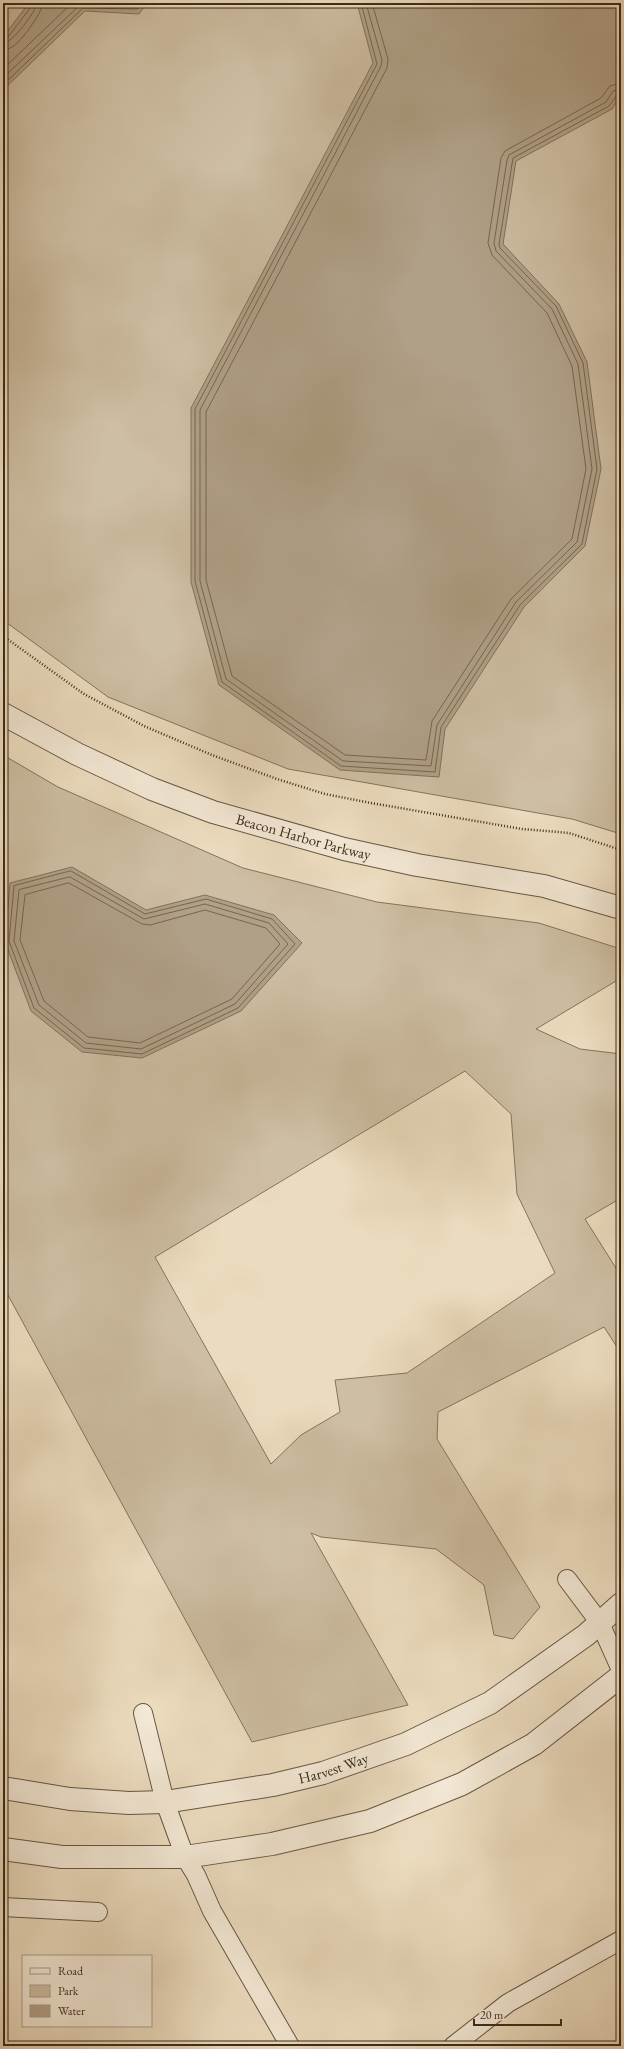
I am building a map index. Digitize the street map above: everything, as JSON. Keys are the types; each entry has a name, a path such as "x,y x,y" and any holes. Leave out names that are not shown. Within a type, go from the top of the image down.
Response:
{"street":[{"name":"Beacon Harbor Parkway","path":"3,714 77,754 152,789 213,812 344,849 417,866 544,886 621,908"},
{"name":"Harvest Way","path":"3,1788 70,1799 129,1803 165,1802 273,1785 323,1773 406,1744 490,1703 600,1622 621,1604"},
{"path":"3,1850 62,1857 185,1857 272,1844 370,1821 419,1803 462,1784 534,1744 621,1676"}],"lane":[{"path":"567,1579 600,1622 621,1670"},
{"path":"143,1714 165,1802 185,1857 196,1875 212,1911 290,2046"},
{"path":"3,1906 98,1912"},
{"path":"453,2046 508,2003 621,1940"}],"path":[{"path":"3,636 84,694 144,726 212,755 277,779 325,794 371,803 522,829 569,833 621,850"}],"green space":[{"path":"3,3 621,3 621,834 572,819 288,769 108,697 3,620"},
{"path":"3,755 58,787 243,868 377,902 539,923 621,949 621,978 536,1029 580,1049 621,1054 621,1198 585,1219 621,1276 621,1353 604,1327 438,1412 437,1439 540,1607 513,1639 494,1635 484,1585 436,1549 321,1537 311,1533 408,1705 252,1742 3,1286","holes":["465,1071 511,1114 517,1194 555,1273 407,1373 335,1380 340,1412 301,1435 271,1464 155,1257"]}],"water":[{"path":"29,3 147,3 139,14 85,11 3,90 3,37"},
{"path":"357,3 621,3 621,95 612,109 516,161 503,244 559,304 587,362 601,469 585,546 524,607 445,729 439,777 340,770 219,685 191,582 191,408 373,63"},
{"path":"72,867 146,910 205,895 274,915 302,943 241,1011 142,1058 82,1052 31,1011 5,942 10,883"}]}
